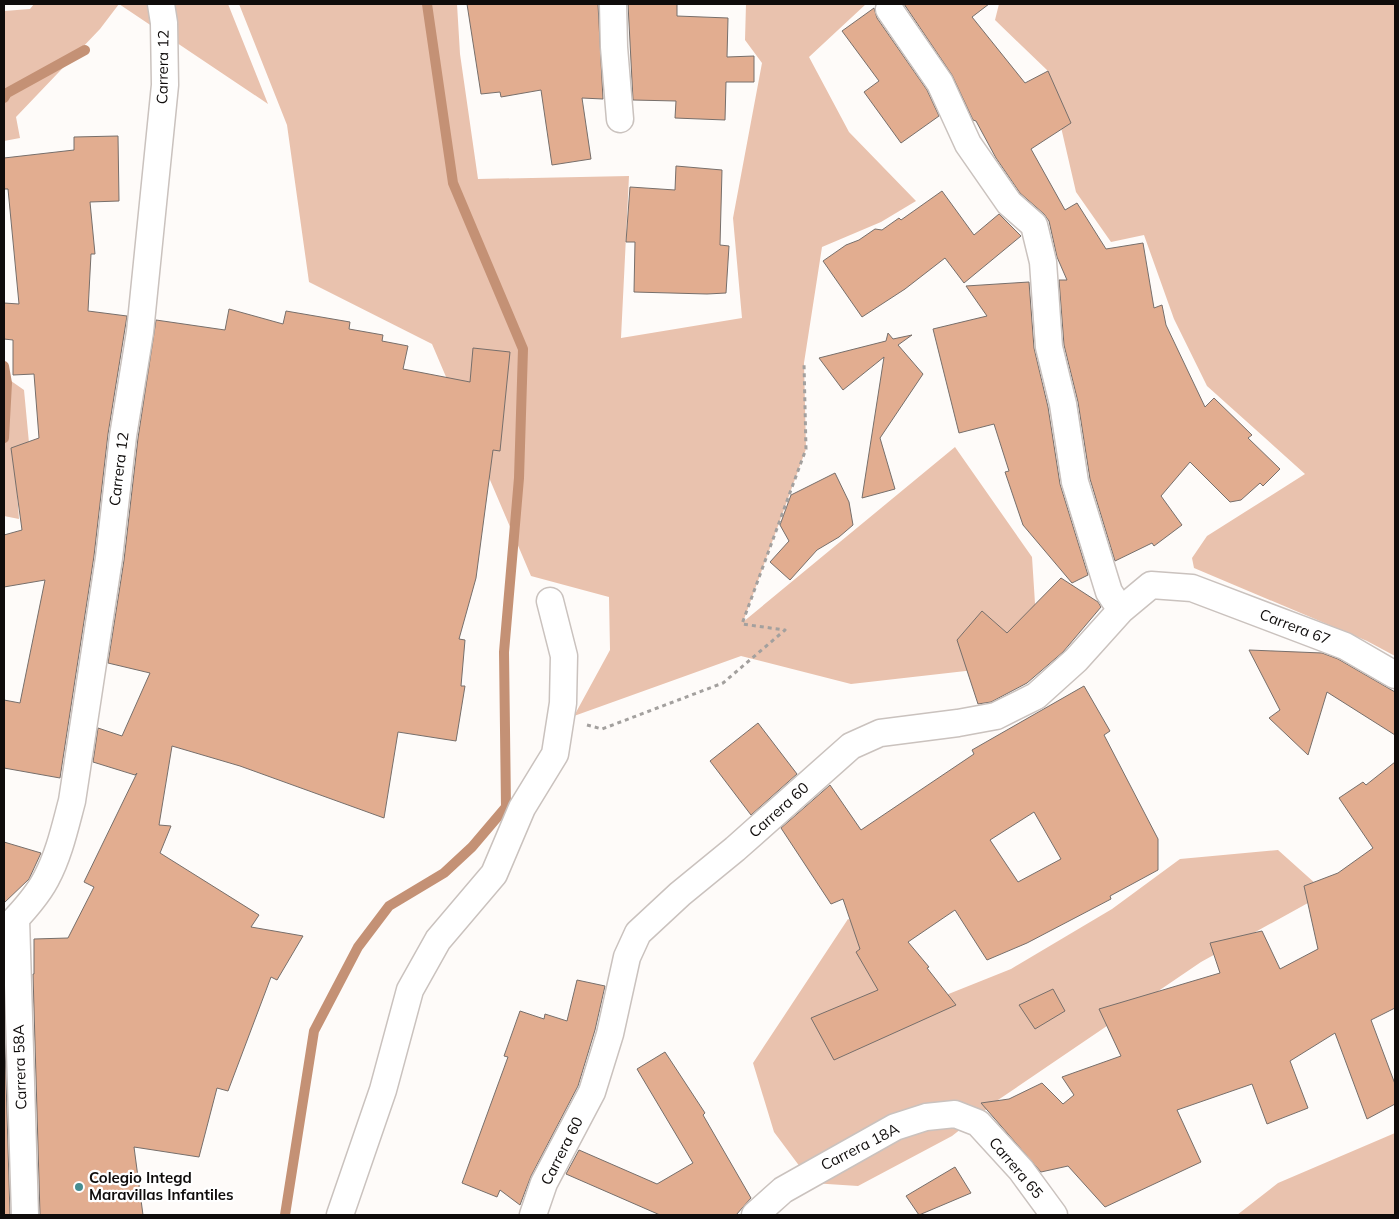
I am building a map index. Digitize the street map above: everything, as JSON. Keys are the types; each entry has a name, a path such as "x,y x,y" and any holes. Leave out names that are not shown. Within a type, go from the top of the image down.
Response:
{"street":[{"name":"Carrera 12","path":"10,925 46,879 62,839 72,801 108,558 123,436 140,332 165,85 164,23 161,4"},
{"path":"613,4 614,47 620,119"},
{"path":"888,9 940,83 968,144 1009,204 1034,225 1043,262 1048,347 1063,404 1075,482 1109,592 1121,610"},
{"name":"Carrera 60","path":"533,1215 544,1183 592,1092 610,1034 627,957 638,933 680,894 735,849 851,746 880,733 996,716 1036,696 1076,660 1121,610 1151,585 1192,588"},
{"name":"Carrera 67","path":"1192,588 1345,646 1395,675"},
{"path":"340,1215 383,1090 410,990 438,940 494,874 522,808 555,754 563,703 564,656 550,601"},
{"name":"Carrera 58A","path":"10,925 25,1215"},
{"name":"Carrera 18A","path":"755,1215 782,1190 895,1127 926,1117 956,1114 978,1123"},
{"name":"Carrera 65","path":"978,1123 1020,1170 1054,1215"}],"path":[{"path":"560,720 602,728 723,684 785,630 742,624 806,449 804,363"}],"shaded area":[{"path":"34,4 119,4 100,29 16,117 20,138 4,141 4,11 30,9"},
{"path":"119,4 228,4 268,104"},
{"path":"239,4 457,4 460,54 478,179 629,176 621,338 742,318 733,218 762,63 745,40 746,4 866,4 809,57 849,132 916,201 881,222 822,247 804,363 806,449 743,622 955,447 1032,557 1036,619 1001,667 851,684 741,656 574,716 610,650 609,597 531,576 432,344 309,282 287,125"},
{"path":"999,4 1395,4 1395,656 1367,641 1194,568 1192,558 1207,536 1305,474 1207,386 1174,319 1144,235 1111,242 1076,192 1048,71 995,20"},
{"path":"4,376 24,390 29,443 15,464 19,519 4,516"},
{"path":"1278,850 1326,893 1201,962 998,1100 952,1136 858,1186 812,1183 774,1132 753,1063 848,919 892,937 946,995 1011,969 1112,909 1180,859"},
{"path":"1395,1133 1395,1215 1237,1215 1278,1183"}],"building":[{"path":"467,4 598,4 603,99 582,98 591,159 552,165 541,90 501,97 500,92 481,94"},
{"path":"628,4 677,4 677,16 728,18 727,57 754,56 754,82 726,82 725,120 675,118 676,101 633,100"},
{"path":"904,4 989,4 972,17 1025,83 1048,71 1071,123 1031,149 1065,210 1077,203 1106,249 1143,243 1154,308 1162,305 1166,325 1205,407 1214,398 1252,435 1248,438 1280,469 1263,486 1260,483 1241,500 1230,502 1190,462 1161,496 1182,525 1154,546 1152,543 1115,561 1090,479 1078,402 1064,345 1059,280 1067,280 1057,257 1049,221 1044,214 1020,193 996,158 976,121 973,120 952,75"},
{"path":"874,8 877,18 927,90 939,116 901,143 864,92 879,81 842,31"},
{"path":"118,136 119,201 90,202 95,254 91,254 88,311 127,316 108,434 94,556 60,778 4,768 4,700 20,703 45,580 4,587 4,535 22,530 11,448 39,438 34,374 13,375 13,340 4,339 4,303 19,304 8,189 4,189 4,158 74,150 74,137"},
{"path":"676,166 722,170 720,245 729,246 726,293 634,292 635,242 626,242 630,187 675,190"},
{"path":"942,191 974,235 999,214 1021,236 964,283 945,258 905,289 862,317 823,261 846,245 859,240 875,229 882,230 899,218 901,220"},
{"path":"1029,282 1034,348 1048,407 1060,484 1088,575 1072,583 1023,525 1005,472 1009,471 994,424 959,433 933,329 987,316 966,286"},
{"path":"229,309 283,324 286,311 350,322 349,329 383,335 382,341 408,346 403,369 470,382 473,348 510,352 500,451 493,450 476,578 459,639 465,640 461,686 465,686 456,741 398,732 384,818 240,766 172,746 159,825 171,826 160,853 259,915 251,927 303,936 277,980 271,977 228,1091 217,1088 199,1157 134,1147 143,1215 40,1215 33,974 34,939 68,938 94,887 84,882 137,773 135,775 93,762 98,728 122,736 150,673 108,663 124,560 138,438 156,320 225,330"},
{"path":"888,333 893,339 912,335 898,345 923,374 880,438 895,489 862,498 884,357 843,390 819,358 886,341"},
{"path":"835,473 849,502 853,525 839,537 817,550 790,580 770,562 789,541 780,525 791,495"},
{"path":"1061,578 1098,602 1101,607 1063,652 1027,683 991,702 978,704 957,640 982,611 1007,633"},
{"path":"1249,650 1322,653 1338,659 1395,692 1395,735 1327,692 1308,755 1269,718 1280,710"},
{"path":"1084,686 1110,731 1104,735 1158,839 1158,870 1110,896 1111,899 1027,943 987,960 955,910 908,942 929,967 927,968 956,1005 834,1060 811,1018 878,990 856,952 860,949 843,899 831,904 781,828 830,785 861,830 974,754 972,750","holes":["1034,812 1061,859 1018,882 990,840"]},
{"path":"758,723 797,774 751,815 710,761"},
{"path":"1395,762 1395,1008 1371,1020 1395,1084 1395,1104 1367,1119 1335,1033 1290,1061 1308,1108 1267,1124 1252,1084 1177,1110 1201,1162 1105,1207 1068,1166 1041,1172 981,1103 1009,1099 1042,1083 1063,1104 1074,1095 1062,1077 1121,1056 1099,1009 1220,973 1210,943 1262,931 1280,969 1318,949 1304,886 1338,873 1373,848 1339,798 1363,782 1366,785"},
{"path":"4,842 41,853 29,879 4,903"},
{"path":"577,980 605,986 595,1030 578,1086 531,1176 520,1205 500,1190 497,1197 462,1183 508,1057 504,1056 520,1011 544,1019 545,1014 567,1021"},
{"path":"1053,989 1065,1011 1035,1029 1019,1005"},
{"path":"4,1010 10,1215 4,1215"},
{"path":"665,1052 705,1113 703,1115 751,1198 736,1215 660,1215 566,1174 579,1150 657,1184 693,1163 637,1069"},
{"path":"955,1167 971,1193 919,1215 906,1196"}],"waterway":[{"path":"285,1215 314,1031 358,947 389,906 444,873 472,847 506,807 504,652 519,478 523,349 453,183 427,4"},
{"path":"4,98 7,93 85,50"},
{"path":"4,366 7,383 4,438"}],"place":[{"name":"Colegio Integd Maravillas Infantiles","path":"79,1187"}]}
